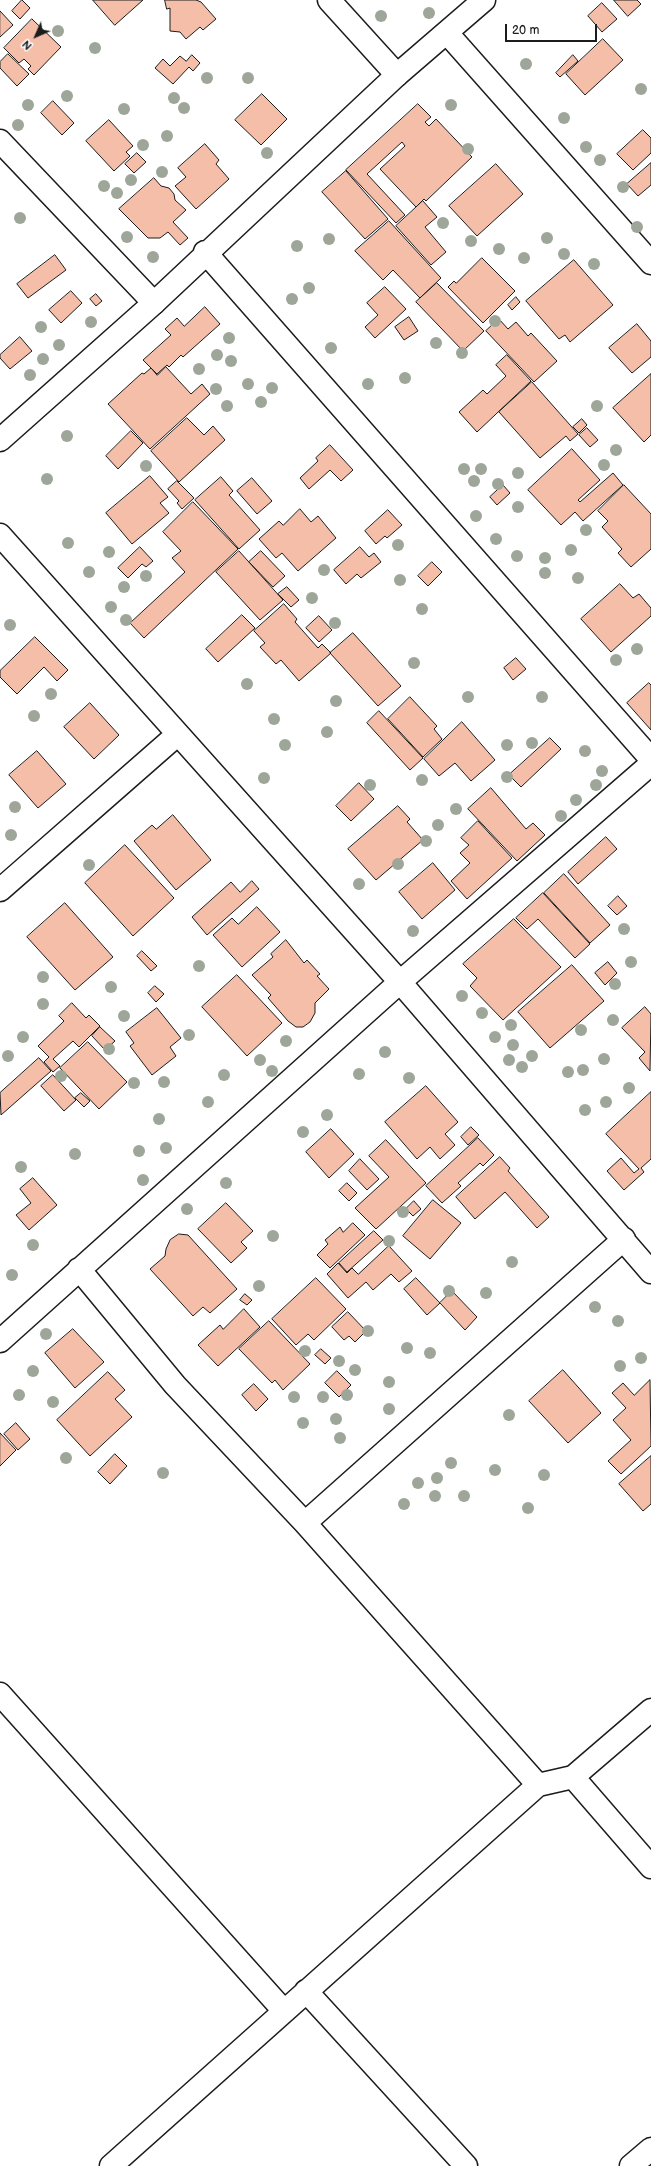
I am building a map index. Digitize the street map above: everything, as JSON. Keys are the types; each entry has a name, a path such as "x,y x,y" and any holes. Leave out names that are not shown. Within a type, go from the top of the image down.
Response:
{"street":[{"path":"329,0 397,75"},
{"path":"0,440 154,302 205,252 397,75 484,0"},
{"path":"447,33 651,263"},
{"path":"0,141 154,302"},
{"path":"205,252 651,759"},
{"path":"0,535 400,982 651,1272"},
{"path":"0,890 178,734"},
{"path":"0,1340 400,982 651,764"},
{"path":"305,1524 624,1239"},
{"path":"79,1269 175,1385 305,1524 538,1785"},
{"path":"0,1694 284,2011"},
{"path":"111,2166 538,1785 572,1777 651,1710"},
{"path":"572,1777 651,1867"},
{"path":"306,1991 466,2166"},
{"path":"631,2166 651,2149"}],"building":[{"path":"22,0 30,8 20,19 12,11"},
{"path":"93,0 143,0 115,25"},
{"path":"165,0 196,0 201,2 216,19 203,30 200,27 186,39 180,32 170,31 170,8 167,9"},
{"path":"614,0 637,0 641,4 628,16"},
{"path":"602,3 617,19 602,32 588,16"},
{"path":"0,11 13,25 0,37"},
{"path":"32,19 61,47 34,75 28,69 31,66 24,59 19,63 4,48"},
{"path":"603,39 623,60 585,95 566,74"},
{"path":"8,54 29,74 17,86 0,68 0,62"},
{"path":"192,55 200,63 193,71 189,67 173,84 155,68 163,59 170,66 180,56 186,61"},
{"path":"573,55 578,61 560,77 556,73"},
{"path":"262,94 287,119 261,145 235,120"},
{"path":"53,101 74,123 62,135 41,113"},
{"path":"418,104 431,117 425,122 429,126 436,119 472,157 426,201 424,199 416,207 380,169 405,146 402,142 367,174 405,215 396,223 346,170"},
{"path":"109,120 133,146 126,152 130,156 114,171 86,141"},
{"path":"643,130 651,138 651,153 633,170 617,154"},
{"path":"205,144 219,160 216,164 229,179 196,209 175,186 186,177 178,168"},
{"path":"137,153 146,162 134,173 125,164"},
{"path":"651,163 651,185 638,196 627,184"},
{"path":"496,164 523,194 477,236 449,206"},
{"path":"346,171 388,219 365,239 322,192"},
{"path":"154,178 161,186 169,188 174,194 175,200 186,210 173,222 188,238 180,245 168,232 160,238 148,238 119,209"},
{"path":"423,201 437,217 425,227 446,252 431,265 396,226"},
{"path":"389,221 441,278 420,298 393,270 383,280 355,251"},
{"path":"55,255 66,270 28,298 17,284"},
{"path":"482,258 515,291 483,323 448,287 454,281 456,283"},
{"path":"574,260 613,305 570,342 565,335 559,339 526,301"},
{"path":"437,283 484,331 463,351 416,302"},
{"path":"385,287 406,309 375,338 365,327 378,315 367,303"},
{"path":"71,291 82,303 61,323 49,310"},
{"path":"96,294 102,301 96,306 90,299"},
{"path":"516,297 520,302 512,310 508,305"},
{"path":"205,307 220,324 183,357 181,355 169,367 167,365 157,374 143,360 171,335 165,329 177,318 184,326"},
{"path":"409,317 418,331 404,340 395,327"},
{"path":"499,319 508,329 516,322 528,336 531,333 557,361 534,382 486,331"},
{"path":"637,324 651,341 651,357 632,373 609,348"},
{"path":"20,337 32,351 10,369 0,358 0,355"},
{"path":"507,355 531,381 477,432 459,412 483,390 487,394 506,376 496,365"},
{"path":"166,367 191,394 202,384 210,394 150,449 108,404 142,373 144,374 151,368 157,375"},
{"path":"651,374 651,435 644,442 613,408"},
{"path":"532,382 578,434 570,441 566,436 540,458 499,412"},
{"path":"187,418 204,435 213,426 225,440 179,482 151,451"},
{"path":"582,419 587,425 579,433 573,427"},
{"path":"587,428 598,440 590,447 579,435"},
{"path":"131,431 143,443 118,469 106,456"},
{"path":"330,445 353,470 341,481 330,470 309,489 300,478 318,461 316,458"},
{"path":"572,449 600,480 578,500 580,502 613,473 623,485 583,521 575,512 561,525 528,490"},
{"path":"150,476 168,497 160,503 169,513 132,544 106,513"},
{"path":"221,477 233,491 229,495 260,530 239,549 195,500"},
{"path":"252,478 272,501 257,514 237,491"},
{"path":"177,481 194,498 182,509 177,503 179,501 168,489"},
{"path":"503,485 510,493 497,505 490,497"},
{"path":"624,485 651,514 651,549 631,567 618,553 622,549 602,527 608,521 598,511"},
{"path":"193,502 238,549 144,638 130,623 185,572 172,558 181,551 163,532"},
{"path":"300,509 311,522 318,516 336,538 298,571 282,553 276,558 259,539 279,521 283,525"},
{"path":"388,510 402,525 387,538 385,536 376,544 365,531"},
{"path":"140,547 153,561 146,567 142,564 128,578 118,568"},
{"path":"360,547 369,557 374,553 381,562 361,578 357,574 346,584 334,570"},
{"path":"239,551 283,600 260,620 216,572"},
{"path":"261,551 285,576 273,587 249,562"},
{"path":"432,562 442,572 428,586 418,576"},
{"path":"620,584 633,598 639,594 651,608 651,616 611,652 581,619"},
{"path":"287,587 299,600 291,607 278,594"},
{"path":"284,604 297,619 295,622 318,648 322,644 331,653 299,681 281,660 276,664 260,647 265,643 254,631"},
{"path":"242,615 255,628 218,662 206,649"},
{"path":"319,616 332,630 319,642 306,628"},
{"path":"353,633 401,686 378,706 330,653"},
{"path":"35,637 68,670 57,681 44,667 17,694 0,677 0,671"},
{"path":"516,658 526,669 513,680 504,668"},
{"path":"649,683 651,685 651,730 627,703"},
{"path":"410,697 437,726 434,729 442,739 423,757 388,719"},
{"path":"90,703 119,735 94,759 64,727"},
{"path":"379,711 423,758 410,770 367,723"},
{"path":"462,722 495,760 471,781 455,763 439,776 424,759"},
{"path":"550,738 561,749 521,787 509,775"},
{"path":"37,751 66,784 38,808 9,775"},
{"path":"359,783 374,799 351,821 336,806"},
{"path":"491,788 526,829 533,823 545,835 517,861 468,809"},
{"path":"398,806 410,819 407,822 423,840 376,880 348,849"},
{"path":"173,815 211,860 176,890 134,841 152,825 156,829"},
{"path":"478,821 512,858 467,899 451,881 470,863 460,853 469,845 461,838"},
{"path":"606,837 617,849 578,884 568,872"},
{"path":"125,845 174,898 133,936 85,883"},
{"path":"433,863 455,890 422,919 399,892"},
{"path":"564,874 610,925 590,943 544,893"},
{"path":"252,881 259,889 207,935 192,917 231,882 240,892"},
{"path":"543,893 590,944 575,958 538,919 527,929 516,918"},
{"path":"618,896 627,906 617,915 608,906"},
{"path":"65,903 113,957 75,990 27,937"},
{"path":"257,907 280,932 242,967 213,935 232,918 238,924"},
{"path":"514,919 561,967 503,1020 470,986 477,978 463,964"},
{"path":"286,940 304,963 307,960 320,974 317,976 329,989 315,1003 315,1013 310,1022 303,1027 296,1027 288,1021 268,998 271,995 252,975 273,957 271,954"},
{"path":"142,951 157,966 151,971 137,956"},
{"path":"608,962 617,973 605,985 595,973"},
{"path":"572,965 604,1001 550,1048 518,1012"},
{"path":"237,975 282,1023 247,1056 202,1007"},
{"path":"155,986 164,994 156,1002 148,993"},
{"path":"72,1003 86,1018 89,1015 100,1026 79,1047 73,1041 53,1059 60,1066 53,1072 44,1062 49,1057 38,1046 64,1021 59,1016"},
{"path":"645,1007 651,1014 650,1071 639,1058 645,1052 622,1028"},
{"path":"157,1008 181,1038 170,1047 176,1056 152,1075 130,1046 134,1043 126,1032"},
{"path":"100,1027 115,1041 105,1050 92,1036"},
{"path":"88,1042 127,1082 99,1109 60,1068"},
{"path":"39,1058 51,1071 1,1115 0,1093"},
{"path":"53,1075 76,1100 64,1111 41,1086"},
{"path":"426,1086 458,1122 445,1134 455,1145 440,1159 430,1147 417,1159 385,1122"},
{"path":"651,1092 651,1159 641,1168 644,1172 624,1190 607,1171 621,1158 634,1173 639,1169 606,1134"},
{"path":"81,1093 90,1101 84,1107 75,1098"},
{"path":"471,1127 479,1135 468,1145 461,1137"},
{"path":"331,1129 354,1154 329,1178 306,1152"},
{"path":"478,1138 494,1155 483,1166 480,1163 458,1183 461,1186 442,1203 426,1186"},
{"path":"386,1140 426,1183 376,1229 355,1208 389,1177 369,1156"},
{"path":"500,1157 510,1168 508,1171 549,1217 537,1228 505,1192 475,1219 456,1197"},
{"path":"360,1159 379,1179 367,1190 349,1171"},
{"path":"33,1178 57,1205 29,1230 16,1215 31,1203 20,1189"},
{"path":"347,1183 357,1193 349,1201 339,1191"},
{"path":"433,1200 461,1223 430,1259 403,1236"},
{"path":"414,1201 421,1209 413,1216 406,1209"},
{"path":"226,1203 253,1231 241,1242 247,1248 231,1263 198,1229"},
{"path":"353,1223 365,1235 330,1268 317,1255 328,1244 325,1240 340,1227 343,1232"},
{"path":"374,1231 383,1240 347,1272 339,1263"},
{"path":"179,1234 188,1235 237,1289 210,1313 203,1307 193,1316 150,1269 165,1256 170,1240"},
{"path":"389,1246 412,1271 399,1282 391,1274 373,1290 366,1282 348,1298 327,1274 338,1263 347,1273 352,1268 358,1274"},
{"path":"316,1278 346,1309 314,1340 308,1334 296,1345 272,1319"},
{"path":"416,1278 440,1303 427,1315 404,1289"},
{"path":"452,1291 477,1317 465,1330 440,1303"},
{"path":"245,1294 252,1300 247,1305 240,1300"},
{"path":"244,1309 260,1327 218,1366 198,1345 220,1325 223,1329"},
{"path":"348,1312 366,1331 355,1342 349,1336 344,1340 332,1327"},
{"path":"269,1321 310,1364 283,1390 275,1380 272,1383 239,1349"},
{"path":"73,1329 104,1362 75,1388 45,1353"},
{"path":"321,1349 331,1358 325,1364 315,1355"},
{"path":"563,1370 601,1413 568,1443 529,1401"},
{"path":"337,1371 351,1385 339,1397 325,1383"},
{"path":"108,1372 125,1390 115,1399 132,1417 90,1456 57,1420"},
{"path":"650,1380 651,1446 621,1474 608,1461 631,1440 613,1420 626,1408 612,1393 623,1383 634,1395"},
{"path":"254,1384 268,1399 256,1411 242,1395"},
{"path":"16,1423 30,1439 18,1450 4,1434"},
{"path":"0,1433 16,1450 0,1466"},
{"path":"115,1454 127,1466 110,1484 98,1472"},
{"path":"651,1456 651,1504 643,1511 619,1484"}]}
